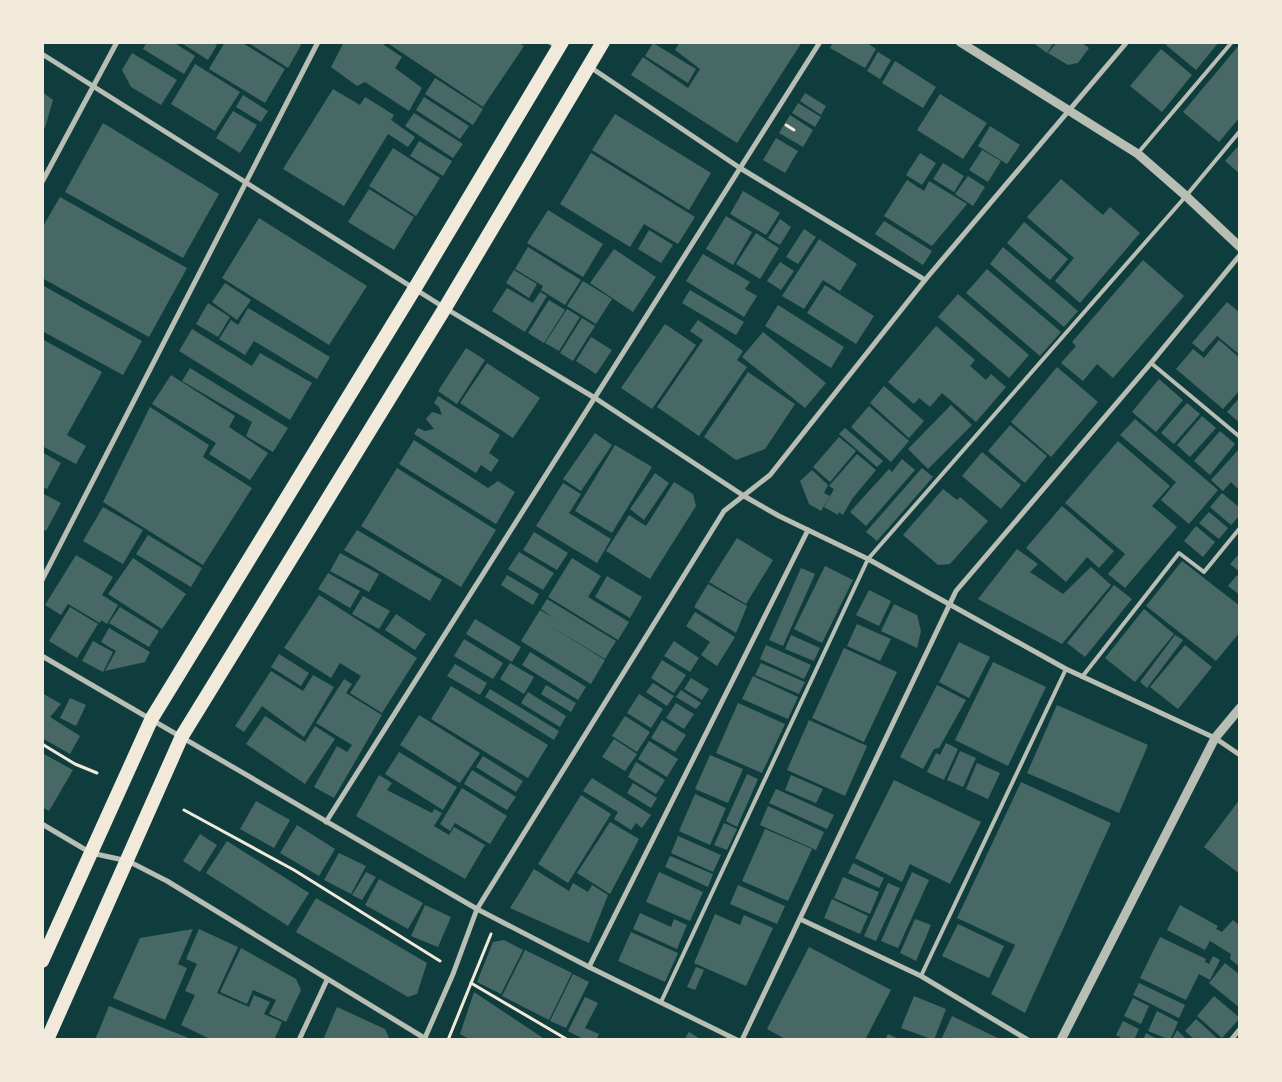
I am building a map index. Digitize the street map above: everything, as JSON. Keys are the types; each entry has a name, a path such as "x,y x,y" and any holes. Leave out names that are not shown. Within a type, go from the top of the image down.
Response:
{"highway":[{"path":"47,1040 182,736 445,308 603,42"},
{"path":"42,961 152,718 416,288 556,44"}],"street":[{"path":"42,182 117,42"},
{"path":"42,580 318,42"},
{"path":"326,822 820,42"},
{"path":"960,42 1138,154 1240,247"},
{"path":"42,824 91,853 128,861 168,881 425,1039 453,974 477,909 724,511 770,475 925,280 1127,42"},
{"path":"42,54 445,308 595,398 744,496 868,559 949,606 1066,669 1215,738 1240,756"},
{"path":"589,66 740,168 925,280"},
{"path":"742,1040 956,591 1151,363 1240,255"},
{"path":"589,968 808,530"},
{"path":"42,656 152,718 326,822 477,909 589,968 737,1040"},
{"path":"1061,1040 1215,738 1240,708"},
{"path":"800,919 920,976 1028,1040"},
{"path":"299,1040 327,980"},
{"path":"1231,1040 1240,1029"}],"lane":[{"path":"1138,154 1232,42"},
{"path":"661,1002 868,559 1240,132"},
{"path":"1151,363 1240,437"},
{"path":"1082,677 1179,554 1204,572 1240,528"},
{"path":"920,976 1066,669"}],"path":[{"path":"42,744 75,764 97,773"},
{"path":"184,810 294,870 436,957 453,974"},
{"path":"448,1040 497,920"},
{"path":"471,983 568,1040"}],"building":[{"path":"147,42 173,42 195,56 184,74 143,49"},
{"path":"180,42 213,42 217,45 208,60"},
{"path":"225,42 241,42 285,69 265,103 209,69"},
{"path":"247,42 297,42 301,45 288,68"},
{"path":"344,42 386,42 384,45 402,57 395,68 422,88 409,111 365,82 357,86 331,67"},
{"path":"391,42 518,42 524,46 483,107 389,44"},
{"path":"680,42 802,42 737,143 631,75 643,57 688,88 700,69 675,50"},
{"path":"833,42 866,42 876,49 865,68 830,48"},
{"path":"1032,42 1054,42 1047,53"},
{"path":"1057,42 1081,42 1089,48 1078,63 1068,65 1048,53"},
{"path":"1168,42 1219,42 1196,70 1166,45"},
{"path":"653,43 696,69 688,83 645,56"},
{"path":"1240,44 1240,117 1219,142 1183,112"},
{"path":"1161,49 1192,75 1162,112 1130,86"},
{"path":"878,52 891,60 880,79 867,71"},
{"path":"132,53 177,80 161,105 131,87 122,70"},
{"path":"895,61 936,87 923,108 882,83"},
{"path":"195,64 240,92 215,131 171,104"},
{"path":"435,78 483,109 473,125 425,94"},
{"path":"333,89 360,105 365,97 394,115 391,120 415,137 408,147 388,134 344,206 283,169"},
{"path":"42,92 53,100 45,128 42,127"},
{"path":"805,93 826,106 821,115 800,101"},
{"path":"940,94 987,123 963,159 917,130"},
{"path":"243,95 268,111 261,122 236,107"},
{"path":"424,97 469,126 460,139 416,110"},
{"path":"798,103 821,117 815,127 792,113"},
{"path":"233,111 257,125 240,153 216,138"},
{"path":"414,113 463,144 453,158 405,126"},
{"path":"615,114 711,173 689,210 592,150"},
{"path":"790,115 813,130 803,147 779,133"},
{"path":"103,123 219,194 183,258 65,192"},
{"path":"990,126 1020,145 1007,164 978,146"},
{"path":"776,138 798,151 785,173 763,160"},
{"path":"419,141 452,161 443,176 410,156"},
{"path":"1240,144 1240,174 1225,161"},
{"path":"393,148 440,178 416,216 369,186"},
{"path":"982,150 1001,161 988,182 969,170"},
{"path":"591,153 695,217 678,244 644,224 630,247 560,204"},
{"path":"920,153 936,163 922,185 906,175"},
{"path":"943,163 964,176 954,192 933,179"},
{"path":"968,176 985,187 973,206 955,194"},
{"path":"1061,179 1103,215 1110,207 1140,233 1080,303 1055,281 1074,258 1027,217"},
{"path":"907,180 924,191 929,181 967,204 932,246 884,216"},
{"path":"369,189 414,217 394,250 348,222"},
{"path":"743,191 780,213 766,235 730,214"},
{"path":"60,197 187,268 149,337 42,278 42,228"},
{"path":"548,210 603,244 583,277 527,243"},
{"path":"726,216 752,232 733,265 706,249"},
{"path":"259,218 367,286 329,345 222,278"},
{"path":"780,219 791,227 780,245 768,238"},
{"path":"884,221 932,251 923,265 875,234"},
{"path":"1024,222 1068,259 1050,280 1007,243"},
{"path":"804,229 816,237 798,264 786,257"},
{"path":"649,230 673,245 661,263 638,249"},
{"path":"756,233 779,248 760,279 736,264"},
{"path":"819,239 857,264 840,291 823,280 804,309 782,296"},
{"path":"528,247 581,280 565,305 541,290 543,286 515,269"},
{"path":"1003,247 1078,311 1064,327 990,264"},
{"path":"614,249 656,277 633,312 590,283"},
{"path":"703,254 750,282 745,289 757,296 744,317 686,281"},
{"path":"1143,260 1184,296 1113,378 1097,364 1083,381 1061,363 1076,346 1072,342"},
{"path":"780,262 794,271 781,290 767,281"},
{"path":"987,269 1061,332 1040,356 966,293"},
{"path":"514,270 537,284 529,298 506,283"},
{"path":"583,281 612,299 596,324 567,306"},
{"path":"225,283 251,300 237,320 212,302"},
{"path":"42,285 142,341 123,375 42,331"},
{"path":"825,285 874,316 856,344 807,313"},
{"path":"507,288 533,303 540,292 547,296 525,332 492,311"},
{"path":"690,290 744,322 736,335 682,303"},
{"path":"958,294 1029,355 1009,378 938,317"},
{"path":"549,300 565,310 544,343 528,333"},
{"path":"1227,302 1240,313 1240,355 1217,336 1203,352 1192,343"},
{"path":"208,303 230,317 218,337 196,324"},
{"path":"778,305 844,347 831,368 765,326"},
{"path":"248,308 330,357 317,379 254,341 245,355 219,339 231,320 238,325"},
{"path":"567,309 580,317 559,351 545,343"},
{"path":"582,318 595,326 573,361 560,353"},
{"path":"698,320 743,351 737,360 747,367 699,436 657,407 703,340 690,331"},
{"path":"665,324 696,345 652,409 621,388"},
{"path":"936,326 975,360 970,366 986,380 991,374 1006,387 976,422 942,393 930,407 919,398 914,404 888,382"},
{"path":"192,329 252,366 260,353 312,383 290,420 179,351"},
{"path":"763,332 826,383 805,408 742,357"},
{"path":"591,337 612,350 596,374 576,361"},
{"path":"42,339 102,372 67,435 86,446 76,464 42,446"},
{"path":"1219,340 1240,358 1240,390 1223,409 1176,369 1193,349 1204,358"},
{"path":"466,348 485,360 457,404 438,391"},
{"path":"487,363 540,398 513,438 460,403"},
{"path":"1057,367 1098,402 1051,457 1011,422"},
{"path":"190,368 288,428 273,452 246,436 252,422 182,381"},
{"path":"748,372 795,404 765,449 736,460 704,437"},
{"path":"171,375 235,416 229,427 268,453 250,480 209,454 216,443 152,404"},
{"path":"1159,379 1183,400 1156,432 1132,412"},
{"path":"884,386 924,421 909,438 870,403"},
{"path":"438,396 500,435 489,453 499,460 491,472 481,465 476,473 414,434 418,428 425,431 434,429 426,419 432,412 442,415 439,407 434,403"},
{"path":"1240,397 1240,423 1227,412"},
{"path":"1187,403 1200,414 1174,444 1161,433"},
{"path":"951,405 972,425 928,469 908,449"},
{"path":"869,406 909,441 891,462 851,427"},
{"path":"150,407 209,445 203,457 252,488 203,565 103,502"},
{"path":"1202,416 1216,428 1190,457 1177,445"},
{"path":"1135,419 1218,490 1189,524 1161,500 1176,482 1120,435"},
{"path":"1010,425 1047,456 1025,483 988,451"},
{"path":"845,428 883,461 877,467 839,434"},
{"path":"1220,431 1235,444 1210,475 1194,461"},
{"path":"595,433 612,445 581,491 563,479"},
{"path":"839,437 856,451 830,482 813,467"},
{"path":"414,440 488,488 498,481 515,492 496,524 399,464"},
{"path":"1118,441 1170,486 1152,506 1177,527 1125,588 1108,574 1125,554 1065,503"},
{"path":"615,445 652,467 612,533 575,511"},
{"path":"1240,448 1240,486 1237,488 1231,482 1223,491 1211,480"},
{"path":"42,452 61,463 47,489 42,487"},
{"path":"982,452 1021,485 1001,509 962,476"},
{"path":"857,454 876,470 852,499 843,515 839,512 838,515 824,507 834,489 829,486"},
{"path":"902,459 915,470 866,526 850,512 889,469 892,472"},
{"path":"397,468 496,530 461,587 361,526"},
{"path":"922,468 933,477 877,541 866,532"},
{"path":"812,470 828,485 824,493 830,496 821,511 809,504 800,481"},
{"path":"655,473 669,483 644,520 630,509"},
{"path":"674,482 693,494 696,506 650,579 606,551 629,515 646,526"},
{"path":"563,483 581,494 569,513 611,539 597,563 536,526"},
{"path":"943,489 957,500 960,497 988,521 950,564 938,565 903,535"},
{"path":"42,493 61,503 46,531 42,529"},
{"path":"1222,493 1240,508 1240,515 1231,525 1210,507"},
{"path":"1062,506 1114,551 1099,568 1087,557 1066,582 1026,548"},
{"path":"103,507 143,530 123,564 83,541"},
{"path":"1209,512 1228,528 1219,539 1199,523"},
{"path":"1196,526 1215,542 1203,557 1184,541"},
{"path":"357,530 442,580 430,601 344,550"},
{"path":"534,532 568,553 557,570 523,550"},
{"path":"148,535 202,568 191,587 136,554"},
{"path":"737,538 773,560 746,604 709,582"},
{"path":"1017,549 1038,564 1030,572 1063,594 1091,567 1111,585 1062,644 978,599"},
{"path":"519,552 554,573 543,590 508,569"},
{"path":"340,553 379,574 369,592 330,571"},
{"path":"1240,553 1240,572 1230,564"},
{"path":"76,555 113,577 102,595 118,605 107,624 101,620 100,623 68,604 61,615 45,605"},
{"path":"133,558 186,594 162,629 108,594"},
{"path":"572,558 601,576 588,597 629,622 618,640 548,597"},
{"path":"1182,561 1240,606 1240,632 1216,661 1146,606"},
{"path":"825,566 853,580 822,643 794,629"},
{"path":"801,568 815,574 783,646 769,640"},
{"path":"328,573 360,591 350,608 318,589"},
{"path":"507,575 539,594 533,605 501,585"},
{"path":"1237,575 1240,578 1240,595 1228,586"},
{"path":"607,576 642,597 630,618 595,597"},
{"path":"708,584 747,606 736,633 694,607"},
{"path":"1114,585 1132,599 1085,657 1067,643"},
{"path":"869,590 891,601 879,626 856,615"},
{"path":"319,595 417,658 382,713 350,693 361,676 340,663 331,678 284,648"},
{"path":"363,596 390,611 379,629 352,614"},
{"path":"547,599 616,641 605,659 549,625 605,660 591,684 521,641 540,610 554,618 541,609"},
{"path":"894,604 917,615 921,631 917,648 881,631"},
{"path":"70,607 98,624 77,658 49,641"},
{"path":"120,607 159,631 149,647 109,623"},
{"path":"1144,609 1174,634 1135,682 1105,658"},
{"path":"695,612 735,637 717,666 701,655 710,642 686,626"},
{"path":"396,614 426,634 415,650 385,630"},
{"path":"475,619 521,647 512,662 466,634"},
{"path":"857,624 891,639 880,661 847,646"},
{"path":"109,628 150,652 145,662 105,671 116,651 101,642"},
{"path":"791,635 820,648 814,661 785,649"},
{"path":"1175,635 1183,640 1147,688 1140,682"},
{"path":"464,639 503,663 493,679 454,656"},
{"path":"93,641 113,652 103,672 82,661"},
{"path":"674,641 699,658 690,672 664,656"},
{"path":"959,642 990,657 969,698 939,682"},
{"path":"766,645 811,665 804,679 760,659"},
{"path":"1185,645 1212,667 1178,709 1150,687"},
{"path":"844,648 897,672 864,742 812,718"},
{"path":"530,652 586,687 578,700 522,665"},
{"path":"279,654 309,673 301,686 271,667"},
{"path":"662,660 686,675 674,693 651,678"},
{"path":"993,662 1046,687 1008,766 955,740"},
{"path":"510,663 534,677 524,694 500,679"},
{"path":"761,663 805,682 799,694 755,675"},
{"path":"455,664 487,683 480,695 447,676"},
{"path":"271,671 303,691 313,675 334,687 304,737 262,706 244,732 235,726"},
{"path":"753,676 798,697 788,719 742,699"},
{"path":"691,678 709,689 702,700 684,689"},
{"path":"344,679 352,684 346,693 382,715 334,798 314,787 337,746 347,752 352,745 316,723"},
{"path":"653,683 674,696 667,706 646,692"},
{"path":"546,685 576,703 571,712 541,694"},
{"path":"937,685 966,700 939,748 934,749 923,769 900,757"},
{"path":"451,686 548,745 528,778 431,719"},
{"path":"490,689 559,731 554,740 485,697"},
{"path":"681,690 701,703 696,709 676,697"},
{"path":"528,692 566,716 560,727 521,703"},
{"path":"42,693 61,704 50,717 80,736 70,754 42,738"},
{"path":"639,694 663,709 651,728 627,713"},
{"path":"70,698 86,705 76,726 60,718"},
{"path":"676,703 694,714 684,729 666,718"},
{"path":"738,703 785,724 762,773 716,753"},
{"path":"1057,705 1148,745 1119,813 1027,773"},
{"path":"419,715 480,753 460,783 400,745"},
{"path":"265,716 305,742 315,726 335,739 305,784 246,744"},
{"path":"625,716 650,732 637,752 612,736"},
{"path":"662,720 686,735 675,752 651,738"},
{"path":"809,720 867,746 845,796 787,770"},
{"path":"614,739 637,754 625,771 602,757"},
{"path":"649,741 678,759 667,777 638,759"},
{"path":"946,743 958,749 944,780 927,772 936,753 940,755"},
{"path":"960,751 976,758 963,787 947,780"},
{"path":"399,752 457,787 443,810 385,774"},
{"path":"42,753 73,770 49,811 42,807"},
{"path":"710,755 743,769 728,803 695,789"},
{"path":"483,756 523,781 516,792 476,767"},
{"path":"636,762 665,780 656,794 628,777"},
{"path":"977,763 1000,773 988,799 966,789"},
{"path":"472,770 516,797 507,810 464,784"},
{"path":"747,774 758,779 737,827 726,821"},
{"path":"379,775 392,783 387,790 432,813 434,809 442,813 434,826 449,835 454,827 485,845 465,879 356,816"},
{"path":"791,775 823,789 816,803 785,790"},
{"path":"592,778 651,815 642,828 636,823 631,830 614,819 618,812 583,791"},
{"path":"894,780 981,822 950,884 910,864 902,882 855,858"},
{"path":"1021,782 1111,823 1025,1013 991,994 1015,945 957,918"},
{"path":"633,783 657,798 651,808 627,793"},
{"path":"462,788 507,816 490,844 455,823 450,831 440,824"},
{"path":"776,789 834,815 827,829 769,803"},
{"path":"695,794 726,808 710,845 679,831"},
{"path":"581,795 611,814 568,883 538,864"},
{"path":"1240,799 1240,874 1204,847"},
{"path":"256,801 290,820 274,848 240,829"},
{"path":"768,806 824,832 816,850 760,825"},
{"path":"610,822 639,839 610,894 577,873"},
{"path":"724,823 737,829 727,850 714,845"},
{"path":"297,825 335,849 319,876 280,853"},
{"path":"765,829 812,849 788,901 742,881"},
{"path":"200,834 217,845 200,872 183,861"},
{"path":"678,836 721,855 713,872 671,853"},
{"path":"227,841 309,893 288,926 206,873"},
{"path":"339,853 366,866 351,894 324,880"},
{"path":"670,856 713,874 708,887 665,867"},
{"path":"853,863 884,878 879,888 848,873"},
{"path":"534,869 569,891 573,883 588,892 592,885 608,895 589,943 510,908"},
{"path":"366,872 376,877 362,900 352,895"},
{"path":"659,872 703,892 690,921 646,902"},
{"path":"912,872 929,880 898,948 881,941"},
{"path":"843,877 879,892 870,914 834,898"},
{"path":"379,879 423,903 408,929 365,905"},
{"path":"888,883 900,888 876,941 864,936"},
{"path":"738,885 785,906 777,924 730,904"},
{"path":"316,898 427,963 417,994 408,997 296,932"},
{"path":"832,899 868,916 860,934 824,918"},
{"path":"425,905 451,917 438,947 411,936"},
{"path":"1180,905 1218,926 1216,929 1222,932 1233,920 1240,926 1240,967 1230,959 1231,954 1210,941 1205,950 1167,930"},
{"path":"640,913 671,927 674,919 687,925 677,949 633,929"},
{"path":"715,914 740,925 744,915 773,928 746,986 694,963"},
{"path":"915,919 931,925 916,961 900,953"},
{"path":"958,924 1004,946 989,978 942,956"},
{"path":"193,929 178,964 187,968 165,1020 113,998 140,938"},
{"path":"199,929 238,947 217,993 249,1007 254,995 270,1002 264,1014 282,1022 274,1040 212,1040 181,1025 195,995 185,991 197,964 186,959"},
{"path":"631,932 678,953 665,982 618,961"},
{"path":"1160,937 1206,959 1205,962 1209,964 1213,956 1220,960 1210,980 1199,974 1186,1000 1140,978"},
{"path":"504,940 523,950 501,994 477,982 493,942"},
{"path":"809,947 891,990 865,1040 787,1040 767,1029"},
{"path":"241,948 296,979 301,990 286,1022 269,1014 276,1000 253,990 247,1004 220,992"},
{"path":"525,950 572,973 549,1020 502,996"},
{"path":"1225,963 1240,975 1240,1008 1209,983"},
{"path":"696,967 704,970 695,990 687,987"},
{"path":"573,974 589,982 566,1028 550,1021"},
{"path":"1139,983 1185,1005 1179,1018 1133,995"},
{"path":"474,992 546,1040 471,1040 460,1034"},
{"path":"914,996 946,1009 934,1040 901,1028"},
{"path":"1214,996 1240,1018 1222,1038 1197,1016"},
{"path":"585,997 598,1003 585,1028 599,1034 596,1040 585,1040 568,1031"},
{"path":"1133,998 1149,1006 1141,1024 1124,1016"},
{"path":"109,1006 191,1039 191,1040 95,1040"},
{"path":"337,1007 385,1029 390,1040 323,1040"},
{"path":"1157,1011 1178,1022 1170,1040 1148,1031"},
{"path":"952,1016 1002,1040 941,1040"},
{"path":"1196,1019 1219,1040 1195,1040 1185,1031"},
{"path":"1123,1021 1139,1029 1134,1040 1125,1040 1116,1035"},
{"path":"1177,1030 1187,1040 1172,1040"},
{"path":"689,1032 702,1040 684,1040"},
{"path":"1146,1033 1159,1040 1143,1040"},
{"path":"888,1034 901,1040 885,1040"}]}
